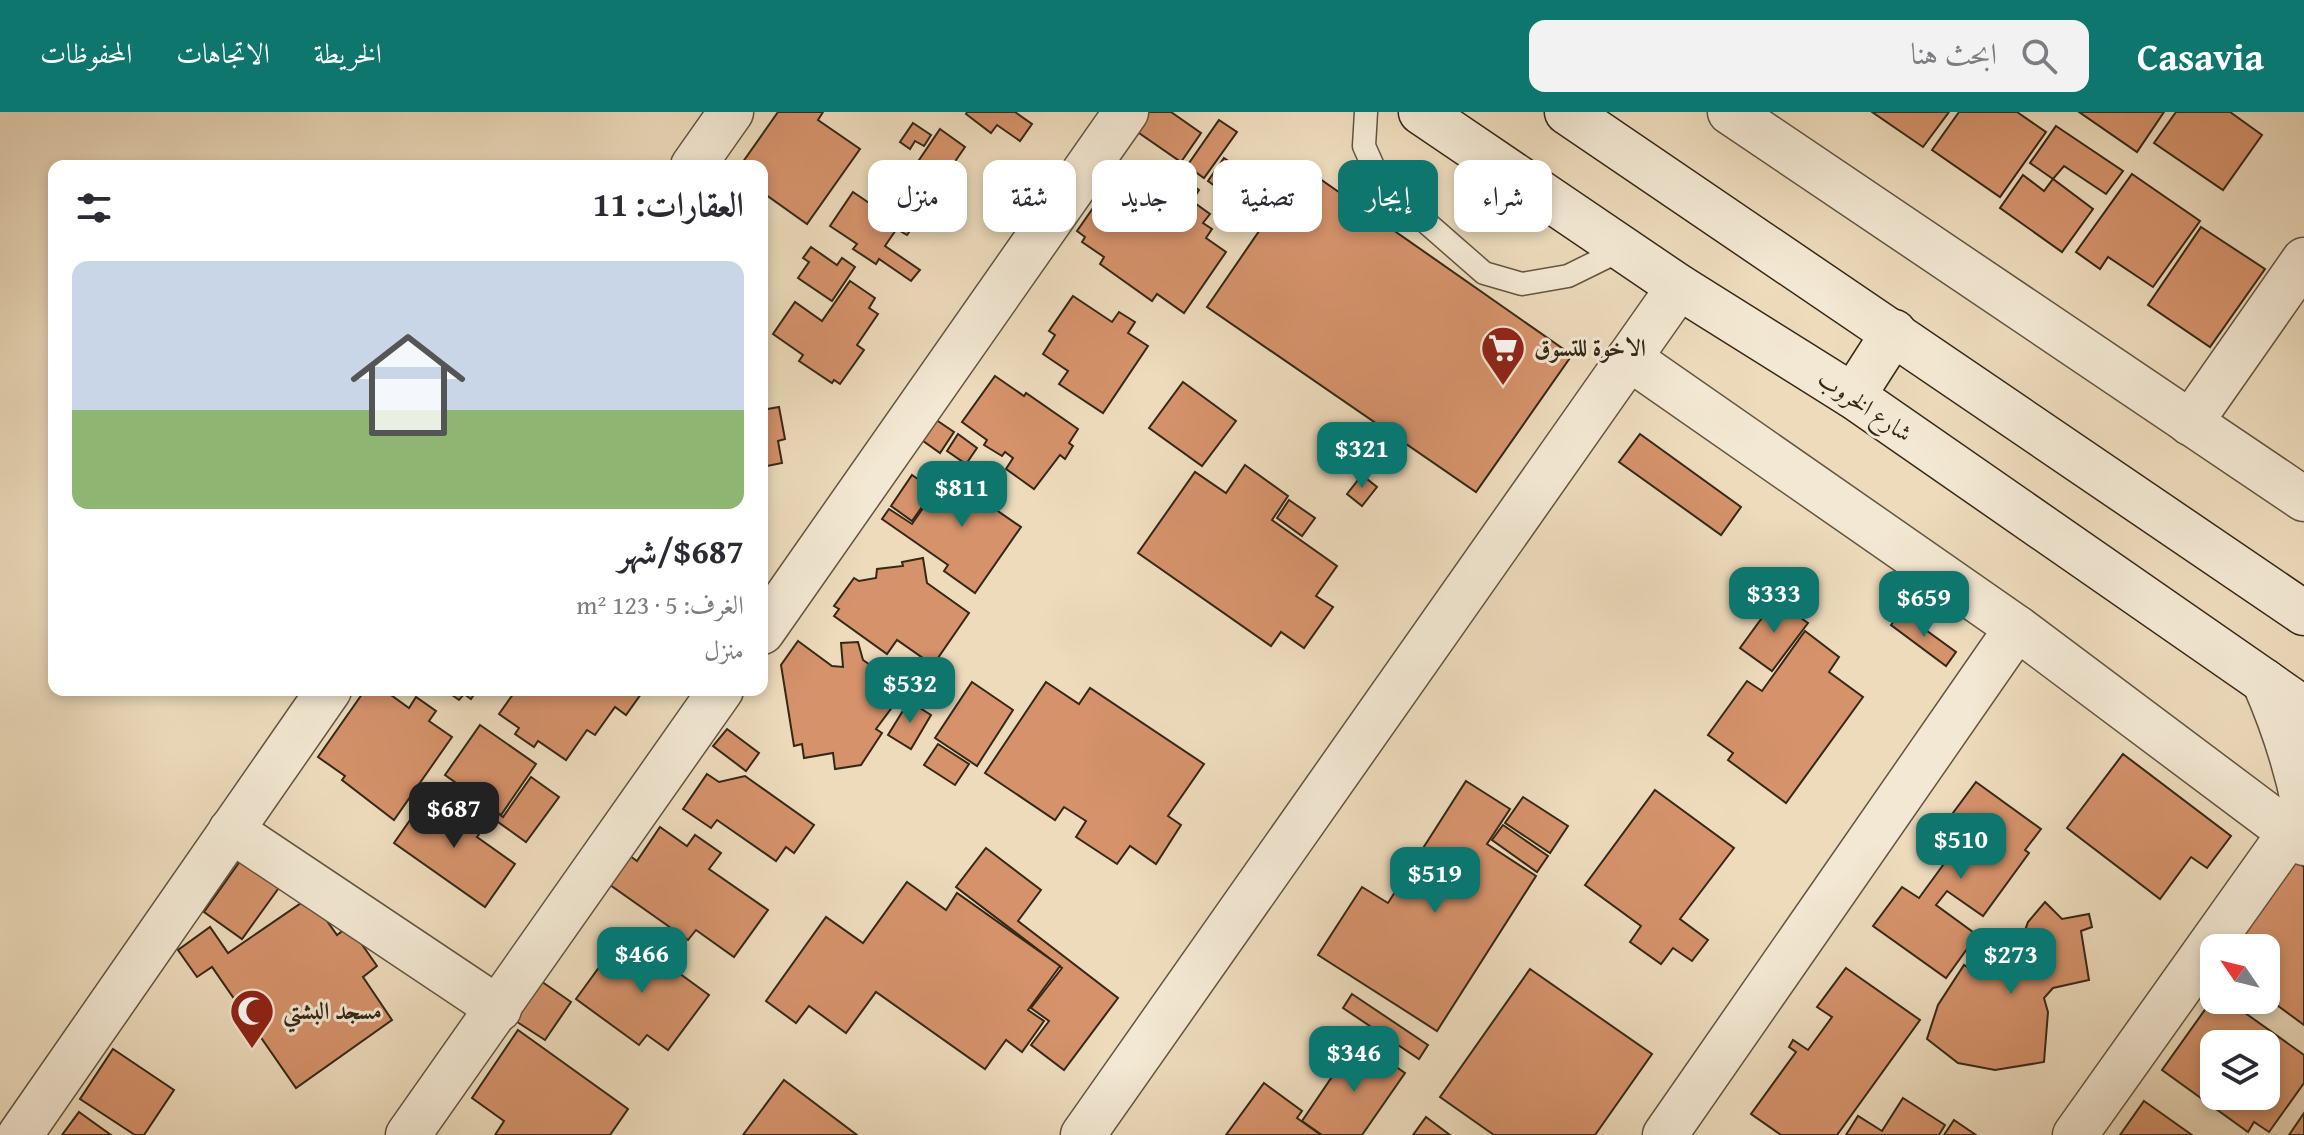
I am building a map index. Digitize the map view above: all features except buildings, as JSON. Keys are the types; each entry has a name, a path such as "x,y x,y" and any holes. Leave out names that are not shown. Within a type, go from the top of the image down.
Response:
{"street":[{"path":"697,160 731,112"},
{"path":"768,623 1126,112"},
{"name":"شارع الخروب","path":"1421,112 1679,287 1853,396 2304,709"},
{"path":"1567,112 2304,613"},
{"path":"1730,112 2304,499"},
{"path":"2190,423 2304,260"},
{"path":"1083,1135 1679,287"},
{"path":"1853,396 1894,332"},
{"path":"1629,358 2300,823"},
{"path":"1665,1135 2017,628"},
{"path":"2075,1135 2300,823 2297,767 2264,681"},
{"path":"20,1135 325,696"},
{"path":"408,1135 717,696"},
{"path":"231,830 499,1009"}],"lane":[{"path":"1366,112 1364,146 1380,182 1484,273 1522,284 1568,276 1623,249"}],"place":[{"name":"الاخوة للتسوق","path":"1503,387"},
{"name":"مسجد البشتي","path":"252,1050"}]}
